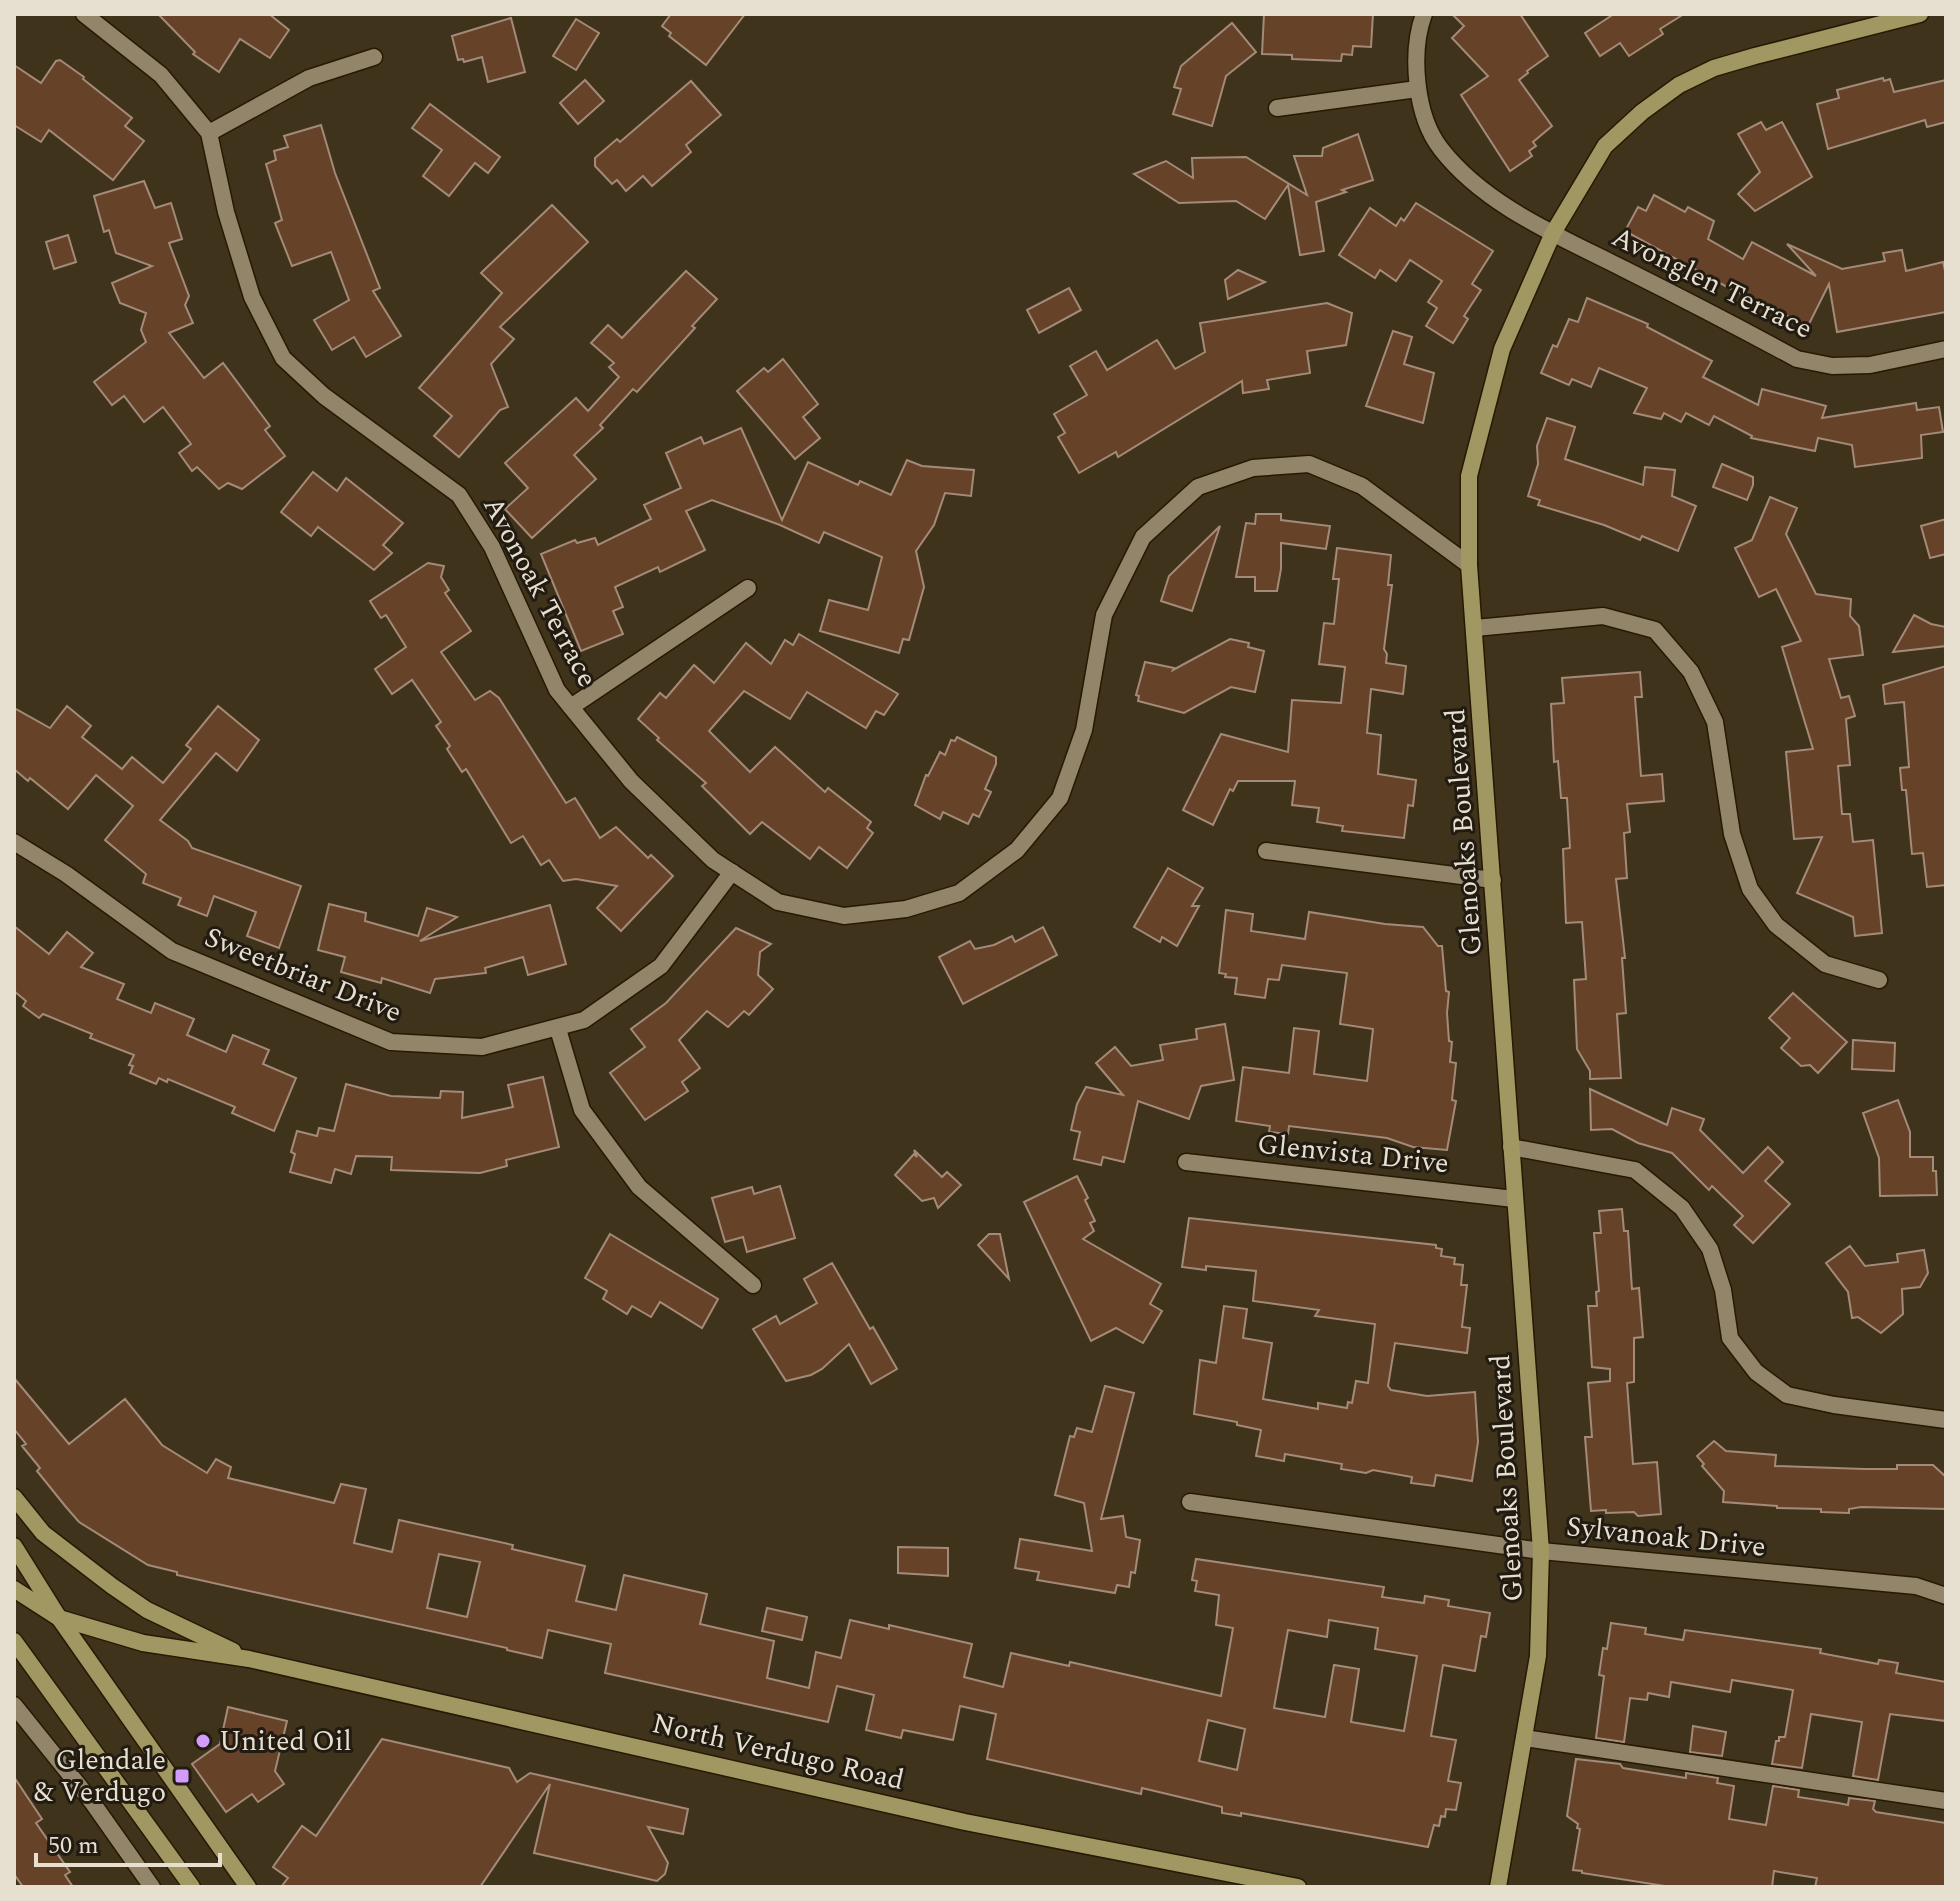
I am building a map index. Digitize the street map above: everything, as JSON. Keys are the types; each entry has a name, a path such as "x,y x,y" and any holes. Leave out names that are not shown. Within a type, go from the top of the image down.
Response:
{"main road":[{"name":"Glenoaks Boulevard","path":"1498,1887 1538,1656 1541,1551 1469,565 1469,476 1477,437 1502,349 1553,233 1605,146 1642,112 1679,85 1714,68 1920,14"},
{"name":"North Verdugo Road","path":"14,1497 43,1533 147,1610 249,1659"},
{"path":"14,1546 59,1618 248,1887"},
{"name":"North Verdugo Road","path":"14,1589 59,1618 143,1643 249,1659 965,1822 1298,1887"},
{"path":"14,1641 192,1887"}],"street":[{"name":"Avonoak Terrace","path":"84,14 161,75 209,133 226,212 252,297 283,358 324,396 459,495 492,547 557,690 631,781 713,860 778,902 844,916 906,909 959,893 1017,850 1060,798 1084,730 1104,615 1143,537 1198,487 1253,468 1309,464 1362,486 1469,565"},
{"name":"Avonglen Terrace","path":"1424,14 1420,25 1417,89 1426,124 1440,149 1471,180 1502,203 1553,233 1797,359 1832,366 1870,365 1946,349"},
{"path":"209,133 309,78 374,57"},
{"path":"1277,108 1417,89"},
{"path":"571,707 748,588"},
{"path":"1475,628 1603,616 1655,630 1691,672 1715,722 1732,834 1750,889 1776,925 1825,964 1879,980"},
{"name":"Sweetbriar Drive","path":"14,842 66,874 172,951 391,1042 482,1047 584,1020 661,966 732,872"},
{"path":"1266,851 1493,880"},
{"path":"558,1029 582,1110 639,1187 753,1285"},
{"path":"1511,1147 1635,1170 1682,1208 1710,1249 1723,1290 1730,1338 1756,1372 1787,1395 1834,1405 1946,1420"},
{"name":"Glenvista Drive","path":"1186,1162 1514,1199"},
{"name":"Sylvanoak Drive","path":"1190,1502 1541,1551 1916,1586 1946,1596"},
{"path":"14,1705 92,1802 152,1887"},
{"path":"1524,1738 1946,1801"}],"building":[{"path":"158,14 269,14 289,30 270,58 240,39 219,72 193,54 195,52"},
{"path":"671,14 745,14 706,65 669,36 671,33 662,26"},
{"path":"1264,14 1373,14 1371,47 1353,46 1352,55 1342,54 1341,61 1262,54"},
{"path":"1452,14 1520,14 1548,56 1519,80 1552,126 1533,142 1536,146 1529,151 1532,156 1510,171 1461,95 1488,76 1452,38 1464,26"},
{"path":"1614,14 1684,14 1660,29 1663,34 1629,56 1620,43 1600,56 1585,33"},
{"path":"511,18 525,72 488,82 482,57 464,62 463,59 458,60 452,36"},
{"path":"576,19 599,33 576,70 553,56"},
{"path":"1232,23 1256,52 1226,76 1212,126 1173,114 1181,89 1174,87 1181,66"},
{"path":"60,60 132,118 125,126 144,141 113,180 49,130 41,142 14,125 14,65 41,83 56,61"},
{"path":"1883,78 1884,81 1890,79 1894,92 1946,80 1946,122 1927,127 1925,120 1828,149 1817,104 1839,98 1837,90"},
{"path":"585,80 604,101 578,124 560,103"},
{"path":"691,81 721,115 686,145 691,152 652,186 643,176 626,191 617,180 612,184 595,166 595,158 617,139 620,142"},
{"path":"430,104 500,157 488,173 475,163 449,196 423,176 442,150 412,128"},
{"path":"1761,122 1766,130 1782,122 1812,177 1755,211 1738,194 1760,172 1738,134"},
{"path":"321,125 335,173 380,288 373,291 401,336 366,357 354,337 332,350 314,320 349,300 331,252 292,266 275,223 282,220 266,164 276,160 274,151 288,147 284,136"},
{"path":"1358,134 1373,180 1316,202 1324,251 1300,255 1288,185 1265,219 1236,201 1179,203 1134,174 1166,161 1193,178 1192,158 1246,157 1307,195 1294,156 1322,156 1323,148"},
{"path":"144,181 155,208 171,203 182,239 169,243 189,296 185,305 193,323 169,333 204,378 223,363 270,426 265,430 285,456 242,489 228,483 219,489 197,467 192,471 179,453 191,444 163,407 144,422 124,396 112,405 94,382 146,342 141,330 146,313 120,303 112,283 152,266 116,253 109,230 104,232 94,196"},
{"path":"1654,195 1685,212 1688,207 1714,221 1708,239 1743,259 1752,242 1816,276 1787,244 1842,269 1885,261 1883,253 1902,250 1906,271 1943,262 1946,312 1837,332 1829,284 1808,326 1729,288 1625,231 1638,207 1646,211"},
{"path":"1416,203 1493,251 1472,284 1481,290 1464,316 1468,319 1453,343 1426,326 1437,308 1428,302 1442,281 1410,260 1396,281 1380,270 1375,278 1339,255 1370,208 1396,226 1401,218 1404,221"},
{"path":"552,205 588,242 500,327 514,339 491,364 508,407 500,410 459,457 434,436 452,416 419,388 502,293 481,273"},
{"path":"68,235 76,262 54,269 46,242"},
{"path":"1238,270 1265,282 1228,299 1225,280"},
{"path":"686,271 717,299 637,392 633,389 600,425 603,428 574,455 596,479 532,538 505,509 528,488 505,463 576,398 588,411 619,377 609,367 614,363 591,343 608,325 622,338"},
{"path":"1069,288 1081,310 1039,333 1027,310"},
{"path":"1587,298 1648,324 1647,327 1712,361 1703,377 1758,405 1762,389 1826,406 1822,418 1916,403 1917,410 1939,407 1943,432 1921,435 1922,458 1855,467 1852,445 1818,438 1815,451 1751,438 1714,416 1709,425 1686,413 1681,422 1664,413 1661,419 1634,413 1647,388 1599,368 1591,387 1572,379 1569,385 1541,373 1569,319 1578,322"},
{"path":"1327,303 1352,313 1346,345 1307,351 1310,373 1267,380 1269,389 1243,393 1242,381 1118,457 1116,452 1079,473 1058,437 1065,433 1054,414 1087,395 1070,366 1096,351 1107,370 1157,340 1175,369 1205,352 1200,323"},
{"path":"1393,331 1412,337 1404,364 1434,373 1423,423 1366,406"},
{"path":"783,359 818,404 803,417 820,438 795,459 737,391 764,368 768,372"},
{"path":"1547,418 1575,427 1565,459 1643,485 1645,467 1675,470 1672,496 1696,506 1678,551 1642,536 1640,540 1604,525 1538,505 1540,500 1528,496 1538,464 1537,446"},
{"path":"741,428 782,520 808,462 858,485 860,481 891,495 907,460 922,466 974,470 971,496 945,493 934,525 916,551 924,587 909,640 903,639 899,653 820,631 829,600 868,610 882,557 824,532 819,543 712,500 686,511 705,550 660,572 658,567 615,587 623,607 613,611 623,634 581,651 541,554 575,540 577,543 595,538 598,545 651,519 644,505 681,488 666,453 701,437 704,444"},
{"path":"1722,464 1753,477 1747,500 1713,487"},
{"path":"313,472 337,491 346,478 403,523 383,545 392,553 374,570 318,527 311,536 281,512"},
{"path":"1770,497 1797,508 1786,534 1816,594 1851,599 1850,616 1859,626 1863,655 1829,659 1841,698 1849,696 1855,716 1846,719 1850,765 1838,766 1842,814 1850,814 1853,842 1873,840 1882,933 1855,936 1853,917 1797,893 1822,837 1794,839 1786,752 1813,749 1782,647 1801,641 1776,589 1759,597 1735,548 1752,540"},
{"path":"1256,514 1281,514 1281,520 1330,526 1326,549 1281,543 1277,591 1255,591 1255,577 1236,577 1246,523 1255,524"},
{"path":"1946,519 1946,554 1930,558 1921,526"},
{"path":"1220,526 1192,611 1161,601 1169,576"},
{"path":"1337,548 1391,555 1388,585 1392,585 1384,649 1386,663 1406,666 1403,694 1371,689 1367,733 1381,735 1378,774 1416,780 1413,806 1408,805 1404,838 1342,831 1343,826 1317,822 1319,808 1292,805 1295,781 1238,781 1233,791 1230,789 1213,825 1183,810 1221,734 1288,752 1292,700 1341,703 1345,667 1319,664 1324,623 1334,624 1339,579 1333,579"},
{"path":"428,563 444,566 441,577 449,590 445,593 471,631 441,652 475,700 490,691 499,698 566,803 575,798 600,838 616,827 648,858 651,855 673,876 621,931 597,908 617,886 576,879 563,881 549,860 541,865 523,836 511,843 466,769 462,772 447,749 450,746 436,726 441,722 412,680 392,694 375,669 406,647 386,615 381,618 370,601"},
{"path":"1914,615 1931,624 1946,627 1946,646 1893,652"},
{"path":"799,634 898,694 884,715 876,711 866,728 807,692 790,719 744,691 709,731 750,772 775,747 825,792 828,788 871,822 867,828 873,833 847,868 819,847 810,859 762,822 750,834 702,786 706,783 638,719 660,693 666,698 694,665 714,683 746,643 771,664 785,640 793,645"},
{"path":"1230,639 1249,643 1248,647 1264,651 1255,692 1231,687 1184,713 1138,701 1139,696 1136,695 1145,662 1173,670"},
{"path":"1946,666 1946,885 1927,887 1923,853 1912,854 1906,790 1902,790 1900,768 1909,767 1904,702 1885,704 1883,685"},
{"path":"1640,672 1642,697 1635,697 1641,776 1662,774 1664,801 1627,804 1630,832 1624,833 1627,878 1616,879 1625,958 1622,958 1626,1013 1617,1014 1621,1078 1590,1079 1590,1071 1577,1049 1574,980 1586,979 1582,922 1566,923 1563,849 1570,848 1567,798 1561,798 1558,761 1554,762 1551,704 1564,703 1562,678"},
{"path":"67,706 91,726 82,737 122,769 132,757 163,783 191,749 186,745 218,706 259,740 237,771 216,753 160,820 188,841 192,848 301,886 279,948 247,936 256,912 214,896 207,916 178,905 181,898 143,883 146,874 105,840 133,806 96,775 68,809 14,769 14,708 50,728"},
{"path":"957,737 996,757 985,789 991,792 979,817 973,814 968,824 943,812 940,819 915,805 926,775 940,752 945,755 951,740 955,741"},
{"path":"1168,868 1203,888 1192,906 1199,906 1177,946 1162,937 1160,942 1134,927"},
{"path":"329,904 366,913 365,921 418,936 427,908 457,917 420,941 550,905 566,964 528,975 523,957 485,968 486,973 435,979 430,993 382,978 381,983 341,972 345,957 318,950"},
{"path":"1226,910 1253,914 1251,931 1305,939 1309,912 1423,927 1438,946 1442,946 1446,991 1449,992 1450,1062 1456,1063 1452,1100 1456,1101 1447,1150 1413,1147 1387,1138 1289,1126 1288,1134 1269,1132 1270,1126 1236,1121 1243,1067 1289,1073 1294,1028 1319,1031 1314,1074 1367,1081 1373,1029 1340,1024 1347,973 1282,965 1279,980 1268,979 1265,998 1235,994 1237,978 1219,973"},
{"path":"14,926 49,954 67,932 93,953 81,967 124,984 117,999 151,1013 155,1003 194,1019 187,1035 226,1052 233,1035 269,1050 263,1064 296,1078 274,1131 232,1113 235,1107 168,1079 167,1082 159,1078 156,1084 130,1073 133,1066 129,1065 134,1055 90,1038 92,1034 43,1014 39,1018 23,1006 26,1001 14,991"},
{"path":"1043,927 1057,955 963,1004 939,957 970,941 975,949 994,945 1012,936 1015,942"},
{"path":"736,928 771,944 760,952 758,975 773,989 749,1015 744,1011 728,1027 707,1011 679,1040 700,1068 682,1082 688,1091 645,1120 610,1073 645,1047 631,1029 666,1003"},
{"path":"1793,993 1847,1042 1818,1073 1810,1065 1801,1066 1781,1048 1790,1038 1769,1018"},
{"path":"1225,1024 1234,1080 1201,1086 1189,1119 1138,1101 1124,1162 1103,1157 1101,1165 1074,1159 1080,1132 1071,1130 1077,1104 1086,1087 1123,1095 1096,1063 1115,1047 1131,1066 1163,1060 1160,1045 1197,1039 1196,1029"},
{"path":"1853,1040 1895,1043 1894,1071 1852,1069"},
{"path":"543,1077 559,1147 506,1160 507,1166 480,1173 391,1170 392,1157 356,1156 351,1174 335,1169 331,1183 290,1172 297,1131 317,1136 319,1128 334,1131 346,1084 391,1096 440,1098 441,1091 463,1092 462,1118 513,1107 508,1085"},
{"path":"1590,1089 1667,1125 1672,1108 1704,1119 1700,1130 1743,1173 1768,1147 1783,1162 1765,1181 1790,1204 1753,1243 1734,1225 1743,1216 1712,1186 1709,1190 1672,1153 1638,1143 1612,1129 1591,1130"},
{"path":"1898,1100 1910,1132 1910,1157 1933,1157 1937,1195 1880,1196 1879,1158 1863,1113"},
{"path":"914,1150 942,1177 947,1172 961,1185 938,1208 934,1198 922,1201 895,1175 914,1154 917,1157"},
{"path":"1077,1176 1095,1221 1090,1223 1094,1231 1083,1239 1161,1284 1150,1304 1162,1311 1143,1343 1116,1328 1091,1341 1024,1202"},
{"path":"780,1186 795,1238 747,1252 743,1237 725,1242 712,1198 752,1187 754,1194"},
{"path":"1622,1209 1624,1231 1628,1231 1632,1289 1639,1288 1643,1337 1634,1338 1634,1382 1627,1383 1633,1464 1657,1462 1661,1514 1638,1516 1634,1512 1591,1511 1585,1437 1592,1437 1588,1383 1610,1381 1610,1369 1592,1367 1588,1306 1597,1306 1596,1292 1599,1291 1594,1233 1601,1233 1599,1211"},
{"path":"1189,1218 1436,1245 1436,1248 1442,1249 1441,1256 1455,1258 1454,1264 1463,1265 1461,1285 1467,1285 1462,1327 1470,1328 1467,1353 1395,1343 1388,1386 1391,1390 1427,1396 1475,1392 1478,1442 1472,1481 1436,1475 1434,1486 1411,1483 1412,1477 1373,1470 1366,1473 1341,1469 1342,1464 1285,1454 1284,1461 1256,1456 1261,1430 1194,1414 1200,1360 1216,1363 1224,1306 1247,1309 1243,1338 1272,1343 1263,1399 1318,1409 1318,1403 1347,1408 1348,1402 1352,1403 1356,1381 1368,1383 1375,1324 1315,1316 1319,1310 1253,1301 1256,1271 1182,1267"},
{"path":"610,1234 718,1299 702,1328 660,1302 651,1317 632,1306 627,1314 603,1299 607,1291 585,1278"},
{"path":"989,1234 1000,1234 1009,1279 978,1245"},
{"path":"1850,1246 1865,1266 1898,1262 1897,1254 1924,1250 1928,1273 1920,1287 1902,1289 1903,1314 1881,1333 1858,1317 1852,1318 1848,1292 1826,1263"},
{"path":"832,1263 897,1369 871,1384 849,1344 822,1369 786,1381 753,1329 776,1316 780,1324 817,1303 804,1279"},
{"path":"14,1378 69,1444 125,1399 162,1445 207,1473 216,1459 231,1467 228,1478 334,1503 341,1484 366,1489 354,1543 392,1552 399,1520 513,1545 512,1549 585,1566 576,1601 616,1610 624,1575 707,1594 700,1624 774,1641 767,1678 809,1688 816,1652 841,1658 850,1620 889,1629 889,1625 972,1644 964,1677 1003,1687 1011,1653 1069,1666 1070,1662 1221,1696 1233,1628 1216,1625 1219,1595 1195,1591 1197,1581 1192,1580 1196,1559 1384,1587 1382,1597 1424,1603 1425,1596 1449,1600 1448,1606 1490,1613 1486,1637 1481,1636 1475,1671 1443,1665 1431,1736 1456,1740 1448,1781 1461,1783 1456,1810 1446,1809 1439,1826 1434,1825 1428,1847 1241,1813 1241,1816 1222,1813 1222,1807 1142,1788 1141,1794 987,1759 996,1714 960,1706 953,1740 903,1730 901,1738 866,1730 874,1695 837,1686 828,1722 605,1673 611,1644 548,1630 542,1658 177,1575 177,1572 148,1565 79,1522 37,1471 40,1468 22,1446 26,1444 14,1429","holes":["439,1554 480,1562 467,1617 427,1608","1329,1620 1378,1628 1375,1649 1417,1656 1404,1731 1351,1722 1359,1669 1334,1665 1325,1717 1274,1708 1288,1630 1327,1637","1208,1720 1245,1729 1237,1770 1199,1761"]},
{"path":"1105,1386 1134,1393 1101,1519 1123,1516 1126,1537 1140,1540 1135,1573 1131,1572 1129,1587 1117,1585 1115,1593 1037,1580 1039,1572 1015,1568 1020,1539 1092,1551 1084,1503 1055,1495 1070,1436 1074,1437 1077,1428 1092,1432"},
{"path":"1714,1441 1726,1451 1776,1455 1775,1466 1897,1469 1897,1465 1933,1465 1946,1477 1946,1509 1861,1507 1849,1509 1849,1513 1723,1502 1724,1491 1697,1456"},
{"path":"898,1547 948,1548 948,1576 898,1573"},
{"path":"767,1608 807,1617 802,1640 762,1631"},
{"path":"1611,1623 1646,1628 1645,1634 1683,1640 1685,1630 1821,1649 1820,1653 1878,1664 1879,1660 1898,1663 1896,1673 1946,1682 1946,1721 1890,1714 1878,1780 1853,1776 1862,1722 1811,1714 1802,1768 1772,1764 1776,1741 1779,1737 1785,1737 1793,1690 1732,1680 1730,1692 1671,1682 1669,1697 1648,1693 1647,1700 1630,1698 1624,1742 1596,1738 1604,1676 1599,1675"},
{"path":"228,1707 287,1721 275,1771 284,1784 258,1802 252,1794 226,1812 192,1764 220,1744"},
{"path":"1693,1726 1726,1732 1722,1756 1690,1752"},
{"path":"382,1739 509,1768 517,1782 530,1773 688,1809 683,1834 648,1827 668,1863 665,1874 657,1881 534,1853 550,1784 480,1887 281,1887 288,1878 273,1867 302,1826 316,1836"},
{"path":"1576,1759 1620,1764 1623,1768 1686,1778 1686,1773 1718,1778 1717,1783 1734,1786 1729,1819 1766,1825 1773,1786 1799,1790 1798,1797 1848,1805 1849,1798 1875,1801 1873,1809 1876,1812 1946,1823 1946,1887 1815,1887 1817,1878 1774,1871 1772,1887 1671,1887 1573,1870 1580,1829 1567,1816"},
{"path":"14,1777 42,1819 36,1823 70,1872 65,1875 73,1887 23,1887 14,1874"}],"place":[{"name":"United Oil","path":"203,1741"},
{"name":"Glendale & Verdugo","path":"182,1776"}]}
